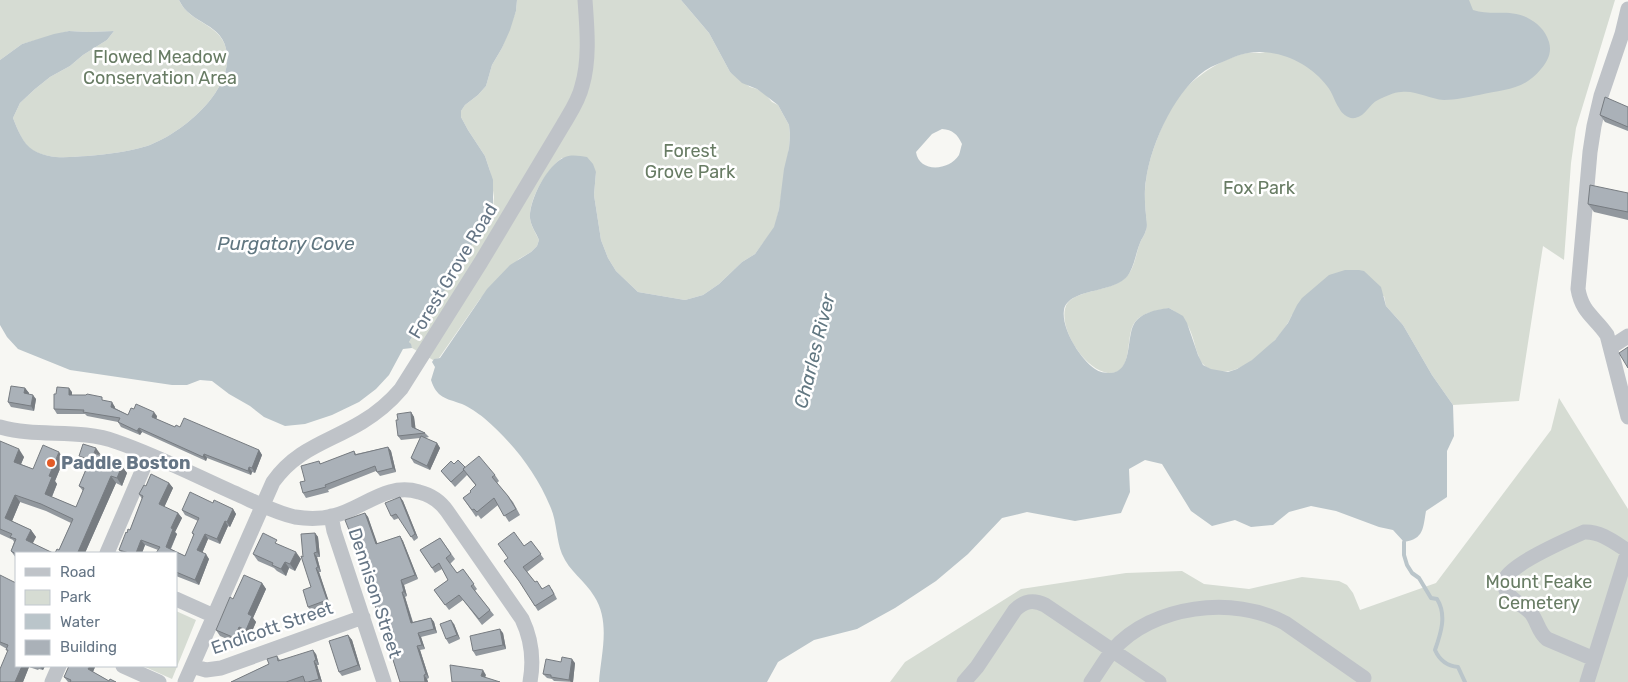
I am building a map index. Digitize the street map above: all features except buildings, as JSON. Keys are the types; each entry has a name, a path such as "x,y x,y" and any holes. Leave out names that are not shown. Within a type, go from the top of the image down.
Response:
{"street":[{"name":"Forest Grove Road","path":"185,682 273,482 294,459 315,445 374,415 392,399 409,378 576,104 582,86 587,56 585,0"},
{"path":"1628,9 1622,34 1601,96 1594,126 1578,290 1585,310 1607,335 1628,417"},
{"path":"1610,347 1628,336"},
{"path":"0,427 28,433 94,436 117,442 283,514 300,518 331,516 382,494 401,490 414,490 426,494 440,502 513,604 525,625 532,649 530,682"},
{"path":"107,552 149,455"},
{"name":"Dennison Street","path":"331,516 334,531 384,682"},
{"path":"1587,682 1594,660 1628,551 1605,536 1591,531 1584,532 1526,561 1506,577 1504,583 1512,599 1529,611 1541,634 1547,639 1594,660"},
{"path":"178,600 214,616"},
{"path":"964,682 978,667 1015,610 1025,602 1038,602 1045,605 1159,682"},
{"path":"1091,682 1113,651 1141,629 1178,613 1210,607 1242,609 1263,613 1285,623 1364,681"},
{"name":"Endicott Street","path":"192,666 206,670 221,668 363,617"},
{"path":"52,682 59,667"},
{"path":"125,667 159,682"}],"green space":[{"name":"Flowed Meadow Conservation Area","path":"0,0 179,0 191,15 220,36 225,44 227,54 226,69 221,83 201,110 188,122 160,140 140,148 110,154 52,157 32,150 23,140 13,118 20,103 50,77 70,66 83,55 107,40 114,31 69,31 22,44 0,60"},
{"name":"Forest Grove Park","path":"517,0 681,0 709,33 730,72 750,87 765,94 772,102 778,105 789,125 789,148 775,227 755,254 742,262 719,284 703,295 685,300 638,292 616,271 608,258 601,240 594,195 596,172 562,158 545,177 532,202 530,218 532,227 539,240 537,246 519,259 480,299 439,358 433,360 412,348 409,342 433,309 474,241 490,219 493,209 494,197 490,171 485,156 461,117 461,111 486,86 492,65 502,48 516,11"},
{"name":"Fox Park","path":"1339,0 1615,0 1576,128 1571,163 1564,260 1543,246 1519,401 1453,405 1432,375 1403,325 1386,306 1384,296 1292,315 1278,337 1255,359 1242,367 1228,371 1216,371 1203,364 1188,326 1176,312 1169,308 1156,311 1142,316 1135,322 1130,336 1128,354 1122,368 1116,372 1108,373 1091,365 1070,338 1064,318 1065,309 1068,302 1075,297 1122,281 1134,264 1146,230 1145,189 1150,159 1159,134 1177,99 1189,85 1212,68 1238,55 1267,51"},
{"name":"Mount Feake Cemetery","path":"1559,398 1628,509 1628,682 890,682 905,662 1021,589 1126,573 1182,571 1204,584 1249,589 1302,577 1339,581 1347,585 1353,593 1360,610 1436,583 1551,430"},
{"path":"178,612 196,620 178,664"},
{"path":"145,667 177,667 172,679"}],"water":[{"name":"Purgatory Cove","path":"179,0 517,0 516,11 510,30 492,65 486,86 461,111 461,117 485,156 493,180 493,209 490,219 474,241 433,310 415,332 409,342 412,348 403,349 389,375 376,389 359,402 332,415 305,424 285,426 264,417 212,381 200,380 187,385 172,385 70,370 18,349 7,337 0,325 0,60 22,44 54,34 69,31 114,31 107,40 35,89 20,103 13,118 26,144 33,150 46,155 59,157 88,156 110,154 147,146 174,132 201,110 221,83 226,69 227,54 225,44 220,36 184,8"},
{"name":"Charles River","path":"681,0 1469,0 1473,10 1479,12 1513,13 1530,19 1545,33 1550,49 1549,56 1543,66 1527,82 1505,90 1453,100 1438,99 1412,92 1395,93 1375,102 1362,115 1355,118 1348,117 1342,112 1329,89 1312,70 1281,55 1259,52 1248,53 1211,67 1187,87 1177,101 1153,149 1145,184 1147,228 1130,272 1116,284 1075,297 1068,302 1064,310 1065,325 1078,351 1098,371 1110,373 1122,367 1126,361 1132,330 1137,320 1150,312 1169,308 1183,316 1203,365 1211,369 1228,372 1252,360 1275,340 1288,323 1302,298 1329,275 1345,270 1364,271 1381,287 1386,306 1403,325 1432,375 1453,405 1454,436 1447,451 1447,497 1426,511 1423,527 1419,535 1411,541 1404,542 1393,530 1379,527 1336,511 1311,506 1289,512 1273,525 1251,527 1235,520 1212,526 1191,511 1162,464 1145,460 1129,469 1130,492 1121,513 1075,521 1027,512 1002,518 968,554 936,581 895,608 857,629 814,640 778,662 767,682 599,682 604,627 599,606 594,596 569,566 562,554 552,512 538,481 513,447 484,418 462,404 439,394 431,380 435,367 432,362 434,359 440,358 487,289 510,265 537,246 539,240 532,227 530,218 532,202 545,176 563,158 587,157 593,164 596,172 594,195 601,240 608,258 616,271 638,292 685,300 703,295 719,284 742,262 755,254 774,227 779,209 784,169 789,148 789,125 778,105 757,89 742,83 730,72 709,33","holes":["942,129 954,133 962,144 959,155 942,167 923,164 918,159 916,152 932,134"]}],"waterway":[{"path":"1404,542 1404,555 1407,565 1412,573 1419,578 1431,598 1437,599 1442,611 1442,624 1435,650 1444,662 1458,667 1465,682"}],"place":[{"name":"Paddle Boston","path":"51,463"}]}
